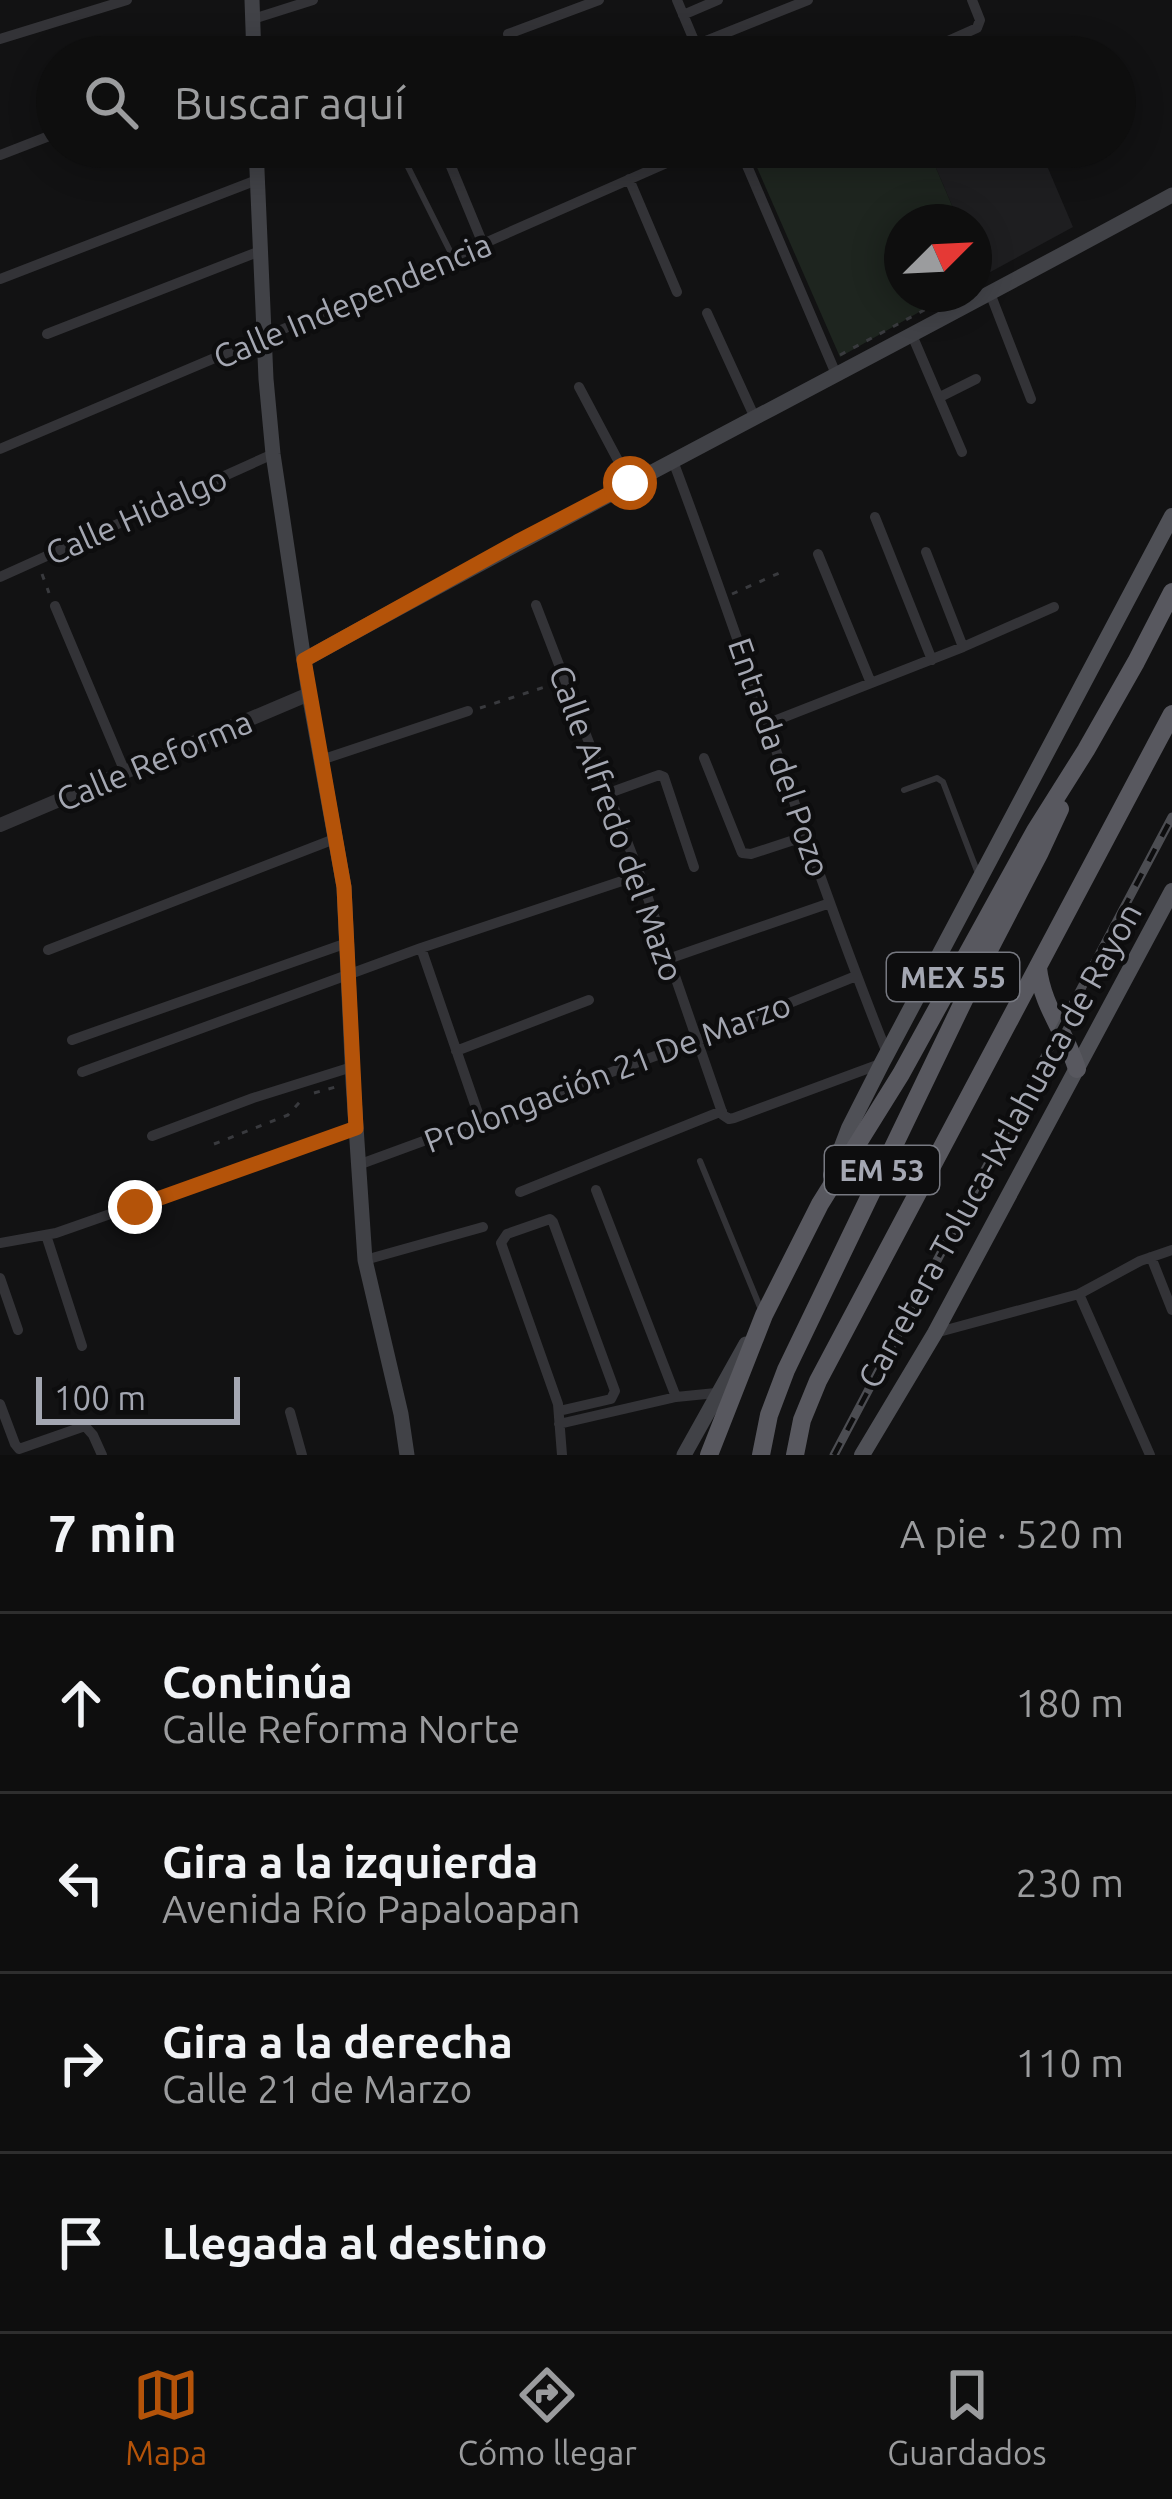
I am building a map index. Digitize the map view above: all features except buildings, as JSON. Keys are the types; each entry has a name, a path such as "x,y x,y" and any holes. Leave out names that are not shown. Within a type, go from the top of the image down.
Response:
{"highway":[{"name":"MEX 55","path":"709,1455 764,1316 820,1204 901,1074 1172,592"},
{"name":"Carretera Toluca-Ixtlahuaca de Rayon","path":"795,1455 802,1420 818,1381 1172,715"},
{"name":"EM 53","path":"761,1455 769,1415 786,1370 1086,750"},
{"path":"1038,967 1043,998 1077,1069"}],"main road":[{"path":"252,0 253,36"},
{"path":"257,168 273,454 344,887 365,1260 407,1455"},
{"path":"992,292 1172,195"},
{"path":"304,660 954,312"},
{"path":"820,1204 849,1128 884,1058 1172,516"},
{"name":"Carretera Toluca-Ixtlahuaca de Rayon","path":"866,1455 1172,891"},
{"name":"MEX 55","path":"684,1455 764,1316"}],"street":[{"path":"0,39 127,0"},
{"path":"253,20 314,0"},
{"path":"508,34 599,0"},
{"path":"677,0 692,36"},
{"path":"683,15 718,0"},
{"path":"730,36 808,0"},
{"path":"960,36 980,25 972,0"},
{"path":"0,155 36,141"},
{"path":"452,168 483,244"},
{"name":"Calle Independencia","path":"0,449 654,168"},
{"path":"748,168 836,374"},
{"path":"629,179 677,292"},
{"path":"0,279 257,180"},
{"path":"46,334 260,251"},
{"path":"992,298 1031,399"},
{"path":"707,313 755,418"},
{"path":"911,335 962,452"},
{"path":"940,397 976,379"},
{"path":"579,387 630,483"},
{"name":"Calle Hidalgo","path":"0,577 273,454"},
{"name":"Entrada del Pozo","path":"674,461 884,1058"},
{"path":"875,517 932,659"},
{"path":"926,552 963,647"},
{"path":"818,554 871,683"},
{"path":"55,605 125,772"},
{"name":"Calle Alfredo del Mazo","path":"536,605 640,874 724,1115"},
{"path":"769,723 1054,607"},
{"name":"Calle Reforma","path":"0,825 309,694"},
{"path":"321,760 468,711"},
{"path":"704,758 742,853 806,836"},
{"path":"609,793 664,777 694,867"},
{"path":"47,950 337,838"},
{"path":"82,1072 640,874"},
{"path":"668,959 830,903"},
{"path":"72,1040 347,943"},
{"path":"421,948 481,1122"},
{"name":"Prolongación 21 De Marzo","path":"358,1165 696,1041 856,976"},
{"path":"456,1051 589,1000"},
{"path":"520,1192 724,1115 734,1118 884,1058"},
{"path":"152,1136 253,1098 352,1075"},
{"path":"0,1243 46,1235 356,1128"},
{"path":"596,1190 676,1397"},
{"path":"559,1418 611,1399 615,1391 550,1220 507,1234 501,1243 559,1418 562,1455"},
{"path":"365,1260 483,1227"},
{"path":"46,1235 82,1346"},
{"path":"934,1333 1079,1294 1172,1250"},
{"path":"1150,1257 1172,1310"},
{"path":"0,1278 18,1330"},
{"path":"1079,1294 1150,1455"},
{"path":"559,1418 716,1393"},
{"path":"0,1404 19,1449 85,1426 102,1455"},
{"path":"290,1412 302,1455"}],"lane":[{"path":"408,168 453,257"},
{"path":"904,790 937,778 943,782 980,880"},
{"path":"700,1161 764,1316"}],"path":[{"path":"36,560 55,605"},
{"path":"724,597 785,570"},
{"path":"468,711 564,681"},
{"path":"214,1144 288,1115 303,1096 352,1075"}],"shaded area":[{"path":"757,168 936,168 951,204 884,204 884,312 919,312 840,357"},
{"path":"936,168 1048,168 1073,227 992,271 992,204 951,204"}],"railway":[{"path":"834,1455 1172,817"}],"route":[{"path":"135,1207 356,1128 344,887 304,660 630,483"}]}
